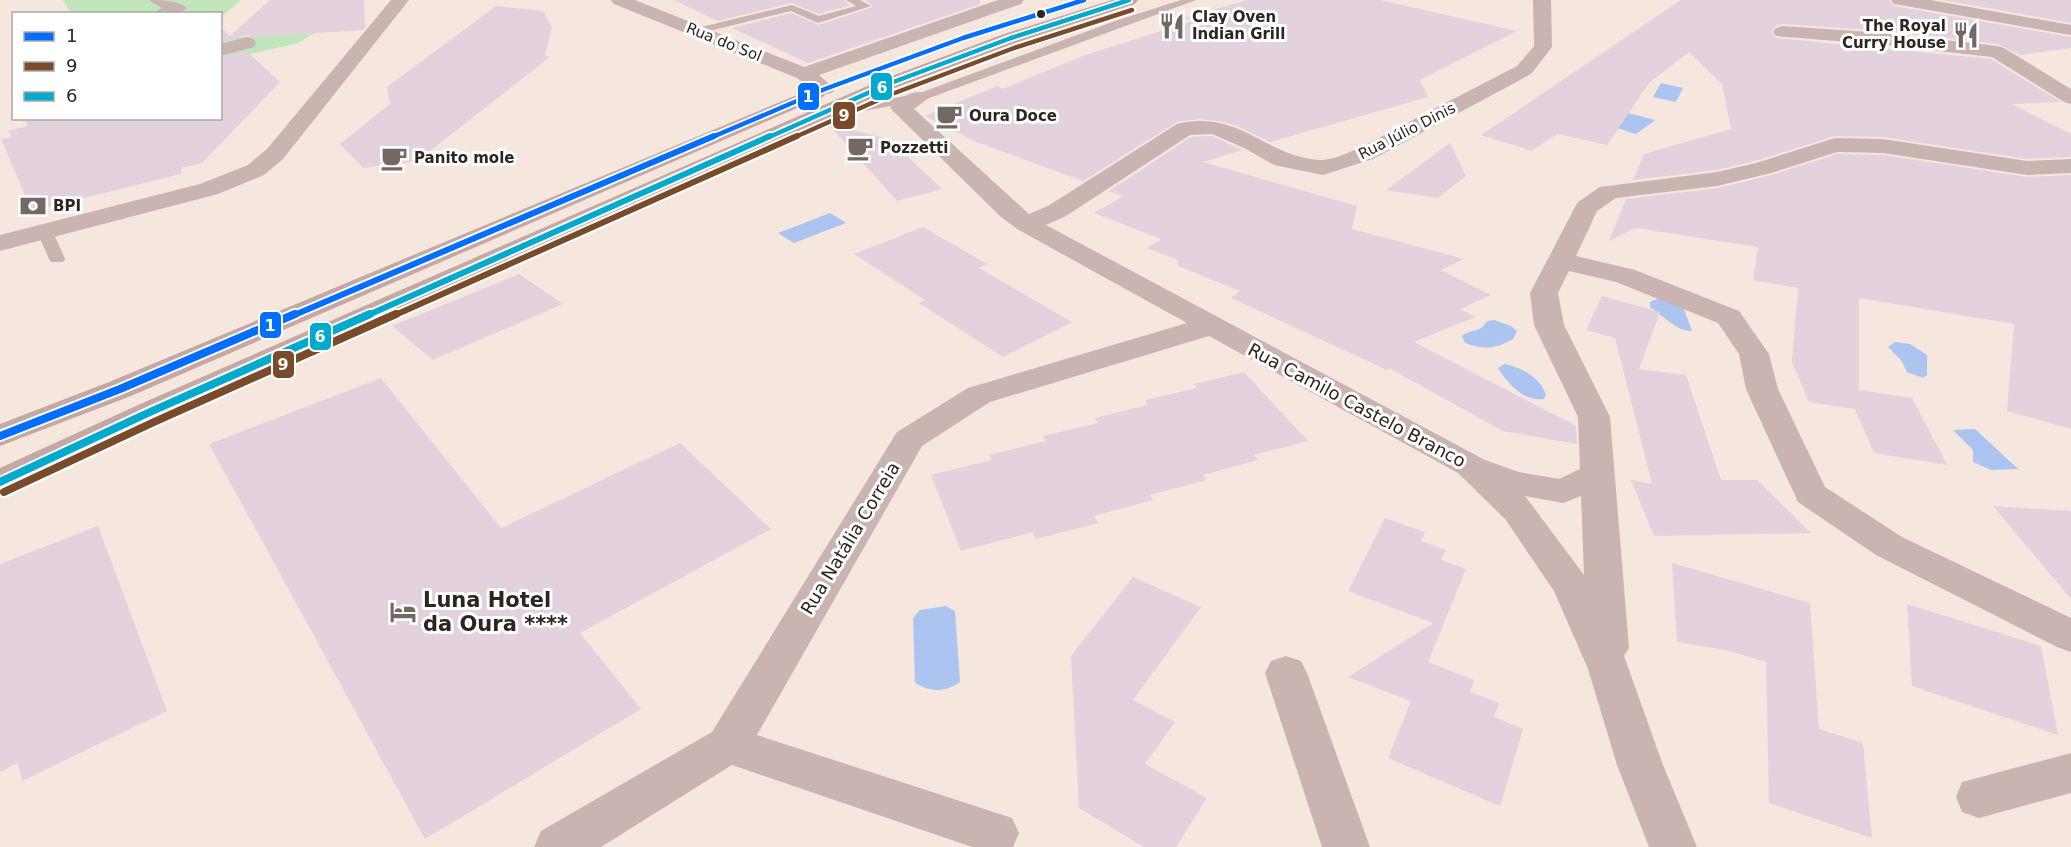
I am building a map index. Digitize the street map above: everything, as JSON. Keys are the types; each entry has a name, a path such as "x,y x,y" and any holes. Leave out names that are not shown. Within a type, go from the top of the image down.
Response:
{"main road":[{"path":"0,436 120,389 825,89 963,38 1084,0"},
{"path":"0,482 150,412 820,115 945,62 1129,0"}],"street":[{"path":"158,0 178,8"},
{"path":"0,243 209,189 256,170 275,154 400,0"},
{"name":"Rua do Sol","path":"620,0 804,74 825,89"},
{"path":"804,74 1015,0"},
{"name":"Rua Júlio Dinis","path":"1026,224 1056,211 1185,129 1215,127 1252,142 1282,160 1323,168 1365,154 1524,70 1543,47 1542,0"},
{"path":"1900,0 2071,30"},
{"path":"165,12 199,2"},
{"path":"1782,32 1885,39 1997,52 2071,98"},
{"path":"222,49 247,43"},
{"name":"Rua Camilo Castelo Branco","path":"921,97 901,108 1026,224 1210,326 1470,465 1518,510 1572,587 1609,669 1640,765 1673,847"},
{"path":"1609,669 1594,417 1550,325 1544,293 1587,207 1609,192 1717,180 1834,145 1883,146 2026,168 2071,166"},
{"path":"1560,261 1625,276 1729,317 1754,354 1762,388 1811,494 1888,546 2071,636"},
{"name":"Rua Natália Correia","path":"558,847 728,745 909,439 979,395 1210,326"},
{"path":"1470,465 1512,482 1563,491 1598,474"},
{"path":"1286,673 1346,847"},
{"path":"728,745 995,834"},
{"path":"1979,797 2071,773"}],"lane":[{"path":"697,31 792,8 818,20 866,6 851,0"},
{"path":"820,115 921,97 1119,23 1191,0"},
{"path":"45,232 57,259"}],"green space":[{"path":"63,0 241,0 222,16 222,12 70,12"},
{"path":"314,33 298,43 222,61 222,38"}],"water":[{"path":"1661,83 1683,88 1676,102 1653,97"},
{"path":"1628,113 1655,120 1636,134 1614,127 1624,121 1622,117"},
{"path":"830,213 846,223 794,243 778,233"},
{"path":"1664,299 1684,309 1692,331 1681,329 1650,307 1650,302"},
{"path":"1494,320 1511,326 1517,331 1513,339 1501,345 1489,347 1478,347 1465,343 1462,336 1479,329 1487,321"},
{"path":"1895,342 1910,344 1927,355 1927,375 1923,378 1907,372 1901,360 1888,347"},
{"path":"1504,364 1517,367 1535,378 1546,395 1544,399 1530,398 1517,391 1498,368"},
{"path":"1975,429 2018,469 1991,470 1973,462 1973,450 1953,430"},
{"path":"946,606 955,611 960,682 949,688 933,690 915,683 913,618 920,610"}],"building":[{"path":"270,0 364,0 365,28 363,30 254,37 246,35 222,41 222,29 230,36"},
{"path":"674,0 844,0 850,5 819,14 791,3 718,21"},
{"path":"865,0 980,0 980,4 808,63 732,28 791,13 819,25 873,7"},
{"path":"1247,0 1380,0 1517,31 1420,80 1428,97 1270,142 1237,126 1219,121 1199,119 1177,122 1083,181 974,141 925,116 997,86 1003,89 1085,55 1193,21 1185,18"},
{"path":"1681,0 1889,0 1894,6 2071,37 2071,48 2020,55 1998,44 1885,31 1782,24 1775,26 1771,32 1776,38 1991,59 2061,102 2012,104 2071,134 2071,157 2027,159 1883,137 1835,136 1755,161 1717,170 1633,180 1644,154 1731,129 1722,84 1689,52 1649,83 1607,145 1557,134 1532,151 1481,135"},
{"path":"1943,0 2071,0 2071,23"},
{"path":"496,6 543,11 552,27 545,55 550,57 417,161 363,168 340,144 390,104 387,87"},
{"path":"246,51 280,82 202,163 181,168 181,174 32,211 1,139 12,137 8,131 28,126 26,120 222,120 222,57"},
{"path":"828,124 889,139 942,189 897,201"},
{"path":"1212,136 1243,150 1203,162 1357,206 1352,229 1464,259 1441,270 1491,295 1461,309 1475,317 1414,342 1576,426 1577,444 1503,431 1389,368 1387,370 1231,298 1240,291 1178,266 1178,260 1147,248 1161,239 1094,213 1123,196 1109,191 1191,137"},
{"path":"1450,143 1466,176 1438,198 1386,190"},
{"path":"1837,154 1883,155 2027,177 2071,175 2071,429 2007,411 2014,324 1859,298 1859,390 1912,398 1947,465 1874,453 1855,409 1809,402 1792,362 1798,288 1753,280 1758,247 1636,228 1609,241 1626,199 1718,188 1772,175"},
{"path":"923,227 987,264 979,268 1072,322 1003,357 919,303 925,300 854,254"},
{"path":"519,274 563,304 433,360 392,326"},
{"path":"1602,296 1660,312 1639,369 1686,375 1721,480 1757,480 1811,533 1654,536 1631,480 1652,484 1615,338 1586,330"},
{"path":"1244,372 1308,441 1254,455 1258,460 1203,475 1206,480 1150,495 1153,500 1094,516 1098,523 1036,539 1033,532 961,551 931,475 992,460 989,455 1046,441 1043,436 1098,423 1095,418 1148,405 1145,400 1197,388 1194,384"},
{"path":"381,378 501,528 680,443 771,529 580,633 641,709 425,839 209,444"},
{"path":"1993,506 2071,511 2071,599"},
{"path":"1385,518 1425,532 1421,541 1446,550 1441,560 1466,569 1428,662 1474,680 1470,692 1499,703 1494,717 1523,729 1500,806 1388,758 1411,701 1348,677 1433,623 1348,591"},
{"path":"98,526 167,711 22,781 18,763 0,772 0,564"},
{"path":"1672,563 1810,603 1819,729 1863,743 1872,838 1769,803 1766,662 1726,650 1677,642"},
{"path":"1133,577 1201,607 1133,700 1175,722 1145,764 1207,798 1176,847 1144,847 1079,808 1071,656"},
{"path":"1907,604 2041,646 2058,735 1912,686"}],"transit line":[{"name":"1","path":"0,436 120,389 825,89 963,38 1084,0"},
{"name":"6","path":"0,482 150,412 888,84 1011,38 1129,0"},
{"name":"9","path":"4,492 154,422 892,94 1014,48 1132,10"}],"place":[{"name":"Clay Oven Indian Grill","path":"1172,26"},
{"name":"The Royal Curry House","path":"1966,35"},
{"name":"Oura Doce","path":"949,116"},
{"name":"Pozzetti","path":"860,148"},
{"name":"Panito mole","path":"394,158"},
{"name":"BPI","path":"33,206"},
{"name":"Luna Hotel da Oura ****","path":"403,612"}]}
